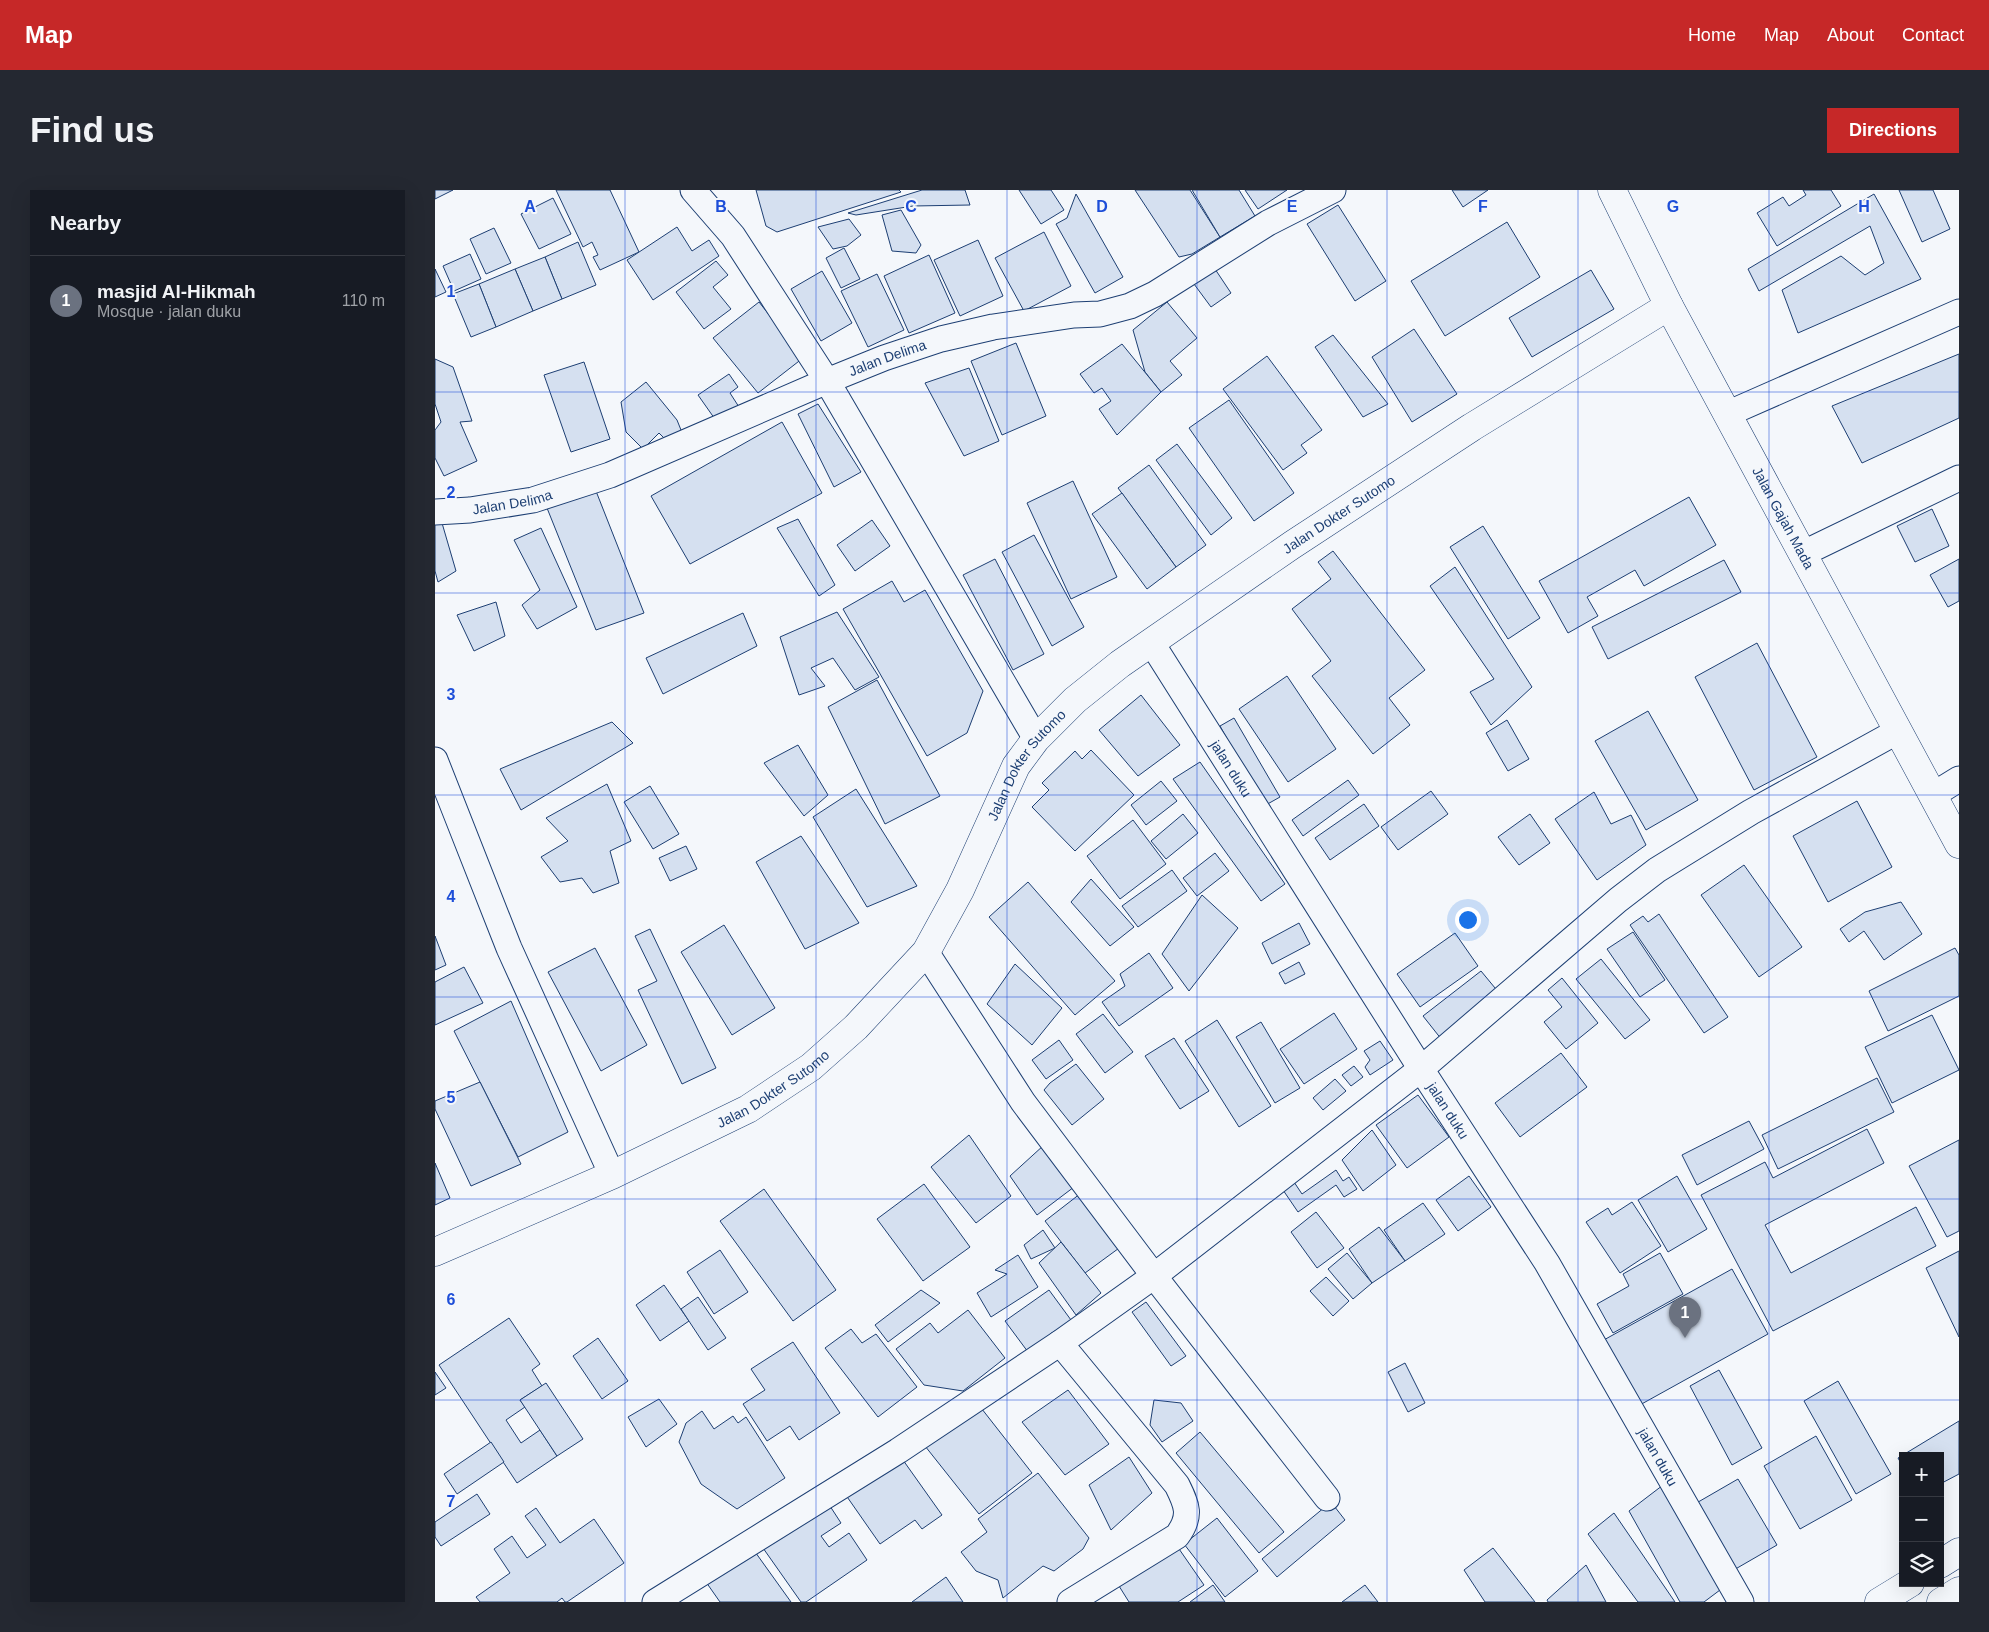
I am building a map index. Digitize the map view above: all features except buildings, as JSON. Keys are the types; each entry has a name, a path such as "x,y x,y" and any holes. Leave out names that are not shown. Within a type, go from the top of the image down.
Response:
{"main road":[{"name":"Jalan Gajah Mada","path":"1611,190 1669,306 1959,844"},
{"name":"Jalan Dokter Sutomo","path":"435,1252 612,1175 748,1109 811,1067 856,1027 926,952 960,890 1016,766 1036,738 1075,700 1120,664 1292,545 1447,443 1669,306"},
{"path":"1944,1561 1959,1552"},
{"path":"1879,1602 1903,1587"},
{"path":"1941,1602 1959,1591"}],"street":[{"path":"693,190 733,236 827,381 1036,738"},
{"name":"Jalan Delima","path":"435,512 471,510 533,500 610,475 827,381 884,358 941,339 1002,326 1074,315 1100,314 1130,306 1155,294 1269,223 1333,190"},
{"path":"1727,414 1959,312"},
{"path":"1802,554 1959,478"},
{"name":"jalan duku","path":"1151,642 1421,1070 1547,1263 1737,1595"},
{"path":"665,1599 898,1451 1059,1343 1154,1276 1421,1070 1618,900 1657,870 1751,812 1898,731"},
{"path":"435,760 509,948 612,1175"},
{"path":"1933,795 1959,779"},
{"path":"926,952 1023,1102 1154,1276 1327,1498"},
{"path":"1059,1343 1177,1485 1184,1499 1187,1514 1184,1526 1177,1536 1069,1602"}],"place":[{"name":"masjid Al-Hikmah","path":"1685,1338"}]}
